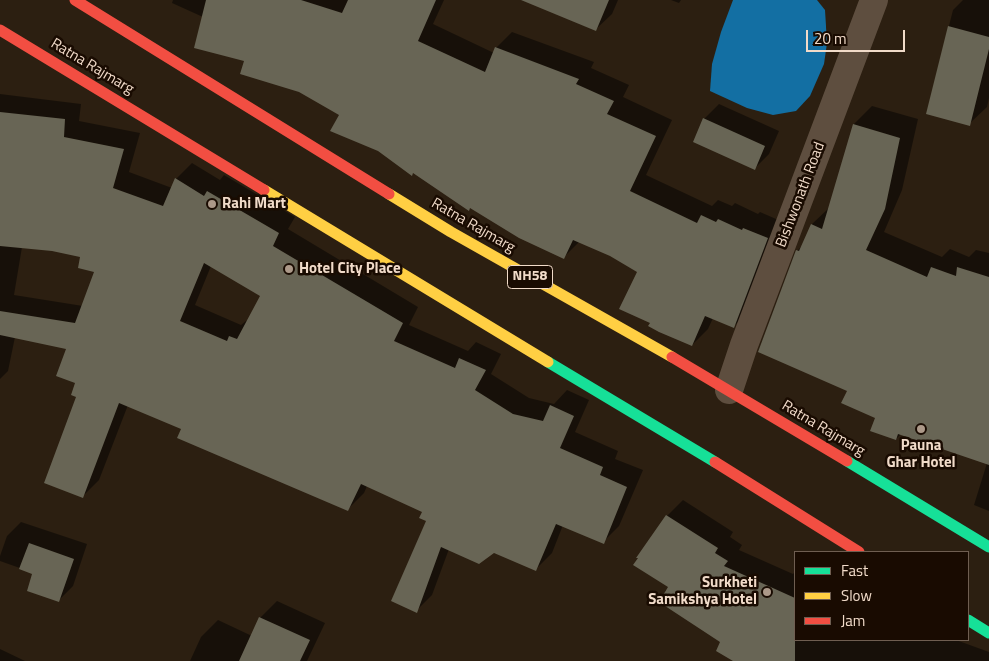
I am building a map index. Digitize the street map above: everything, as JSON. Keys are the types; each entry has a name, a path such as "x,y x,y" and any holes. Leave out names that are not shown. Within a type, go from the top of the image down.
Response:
{"highway":[{"name":"Ratna Rajmarg","path":"75,0 451,232 729,390 989,547"},
{"name":"Ratna Rajmarg","path":"0,30 368,254 676,438 857,551"},
{"path":"969,621 989,633"}],"street":[{"name":"Bishwonath Road","path":"729,390 744,345 874,0"}],"water":[{"path":"733,0 817,0 825,10 827,43 824,64 810,96 796,111 773,115 747,108 710,91 712,64"}],"building":[{"path":"206,0 301,0 342,13 348,0 436,0 418,41 485,72 495,47 579,79 576,84 614,101 607,114 656,136 630,191 697,223 701,215 716,222 718,219 742,230 743,228 768,238 734,328 705,316 692,346 659,332 648,326 650,323 619,309 637,272 610,256 573,240 564,259 519,238 470,208 469,211 413,173 412,176 378,151 330,131 339,115 299,92 240,74 244,61 194,48"},
{"path":"521,0 609,0 596,31"},
{"path":"948,26 989,37 989,49 970,126 926,114"},
{"path":"0,112 65,119 64,137 124,149 113,188 163,206 175,178 204,196 207,191 279,233 273,246 403,323 394,341 455,368 459,358 486,370 475,390 513,414 543,421 550,405 574,416 560,448 603,467 600,475 627,487 604,544 556,524 536,571 494,553 479,564 441,547 417,613 391,601 426,521 419,518 422,512 361,484 348,511 177,438 181,429 119,403 83,498 44,483 76,397 71,395 75,383 56,376 66,349 0,335 0,311 75,323 94,272 78,268 80,257 52,251 0,246","holes":["204,263 260,296 237,339 229,336 227,341 180,321"]},
{"path":"703,118 765,146 755,170 693,142"},
{"path":"853,124 900,138 885,209 866,250 927,277 931,267 956,276 957,267 989,277 989,465 898,434 896,440 870,431 875,418 841,403 847,391 758,352 796,250 799,251 811,224 822,229"},
{"path":"666,515 718,548 715,553 728,561 724,566 794,598 795,661 733,661 716,651 720,642 659,602 668,587 633,565 638,558 636,558"},
{"path":"29,543 74,559 59,602 27,591 32,574 19,569"},
{"path":"259,617 310,640 300,661 239,661"}],"traffic: fast":[{"path":"548,362 715,462"},
{"path":"847,461 989,547"},
{"path":"969,621 989,633"}],"traffic: slow":[{"path":"264,190 548,362"},
{"path":"389,194 451,232 672,357"}],"traffic: jam":[{"path":"75,0 389,194"},
{"path":"0,30 264,190"},
{"path":"672,357 847,461"},
{"path":"715,462 857,551"}],"place":[{"name":"Rahi Mart","path":"212,204"},
{"name":"Hotel City Place","path":"289,269"},
{"name":"Pauna Ghar Hotel","path":"921,429"},
{"name":"Surkheti Samikshya Hotel","path":"767,592"}]}
